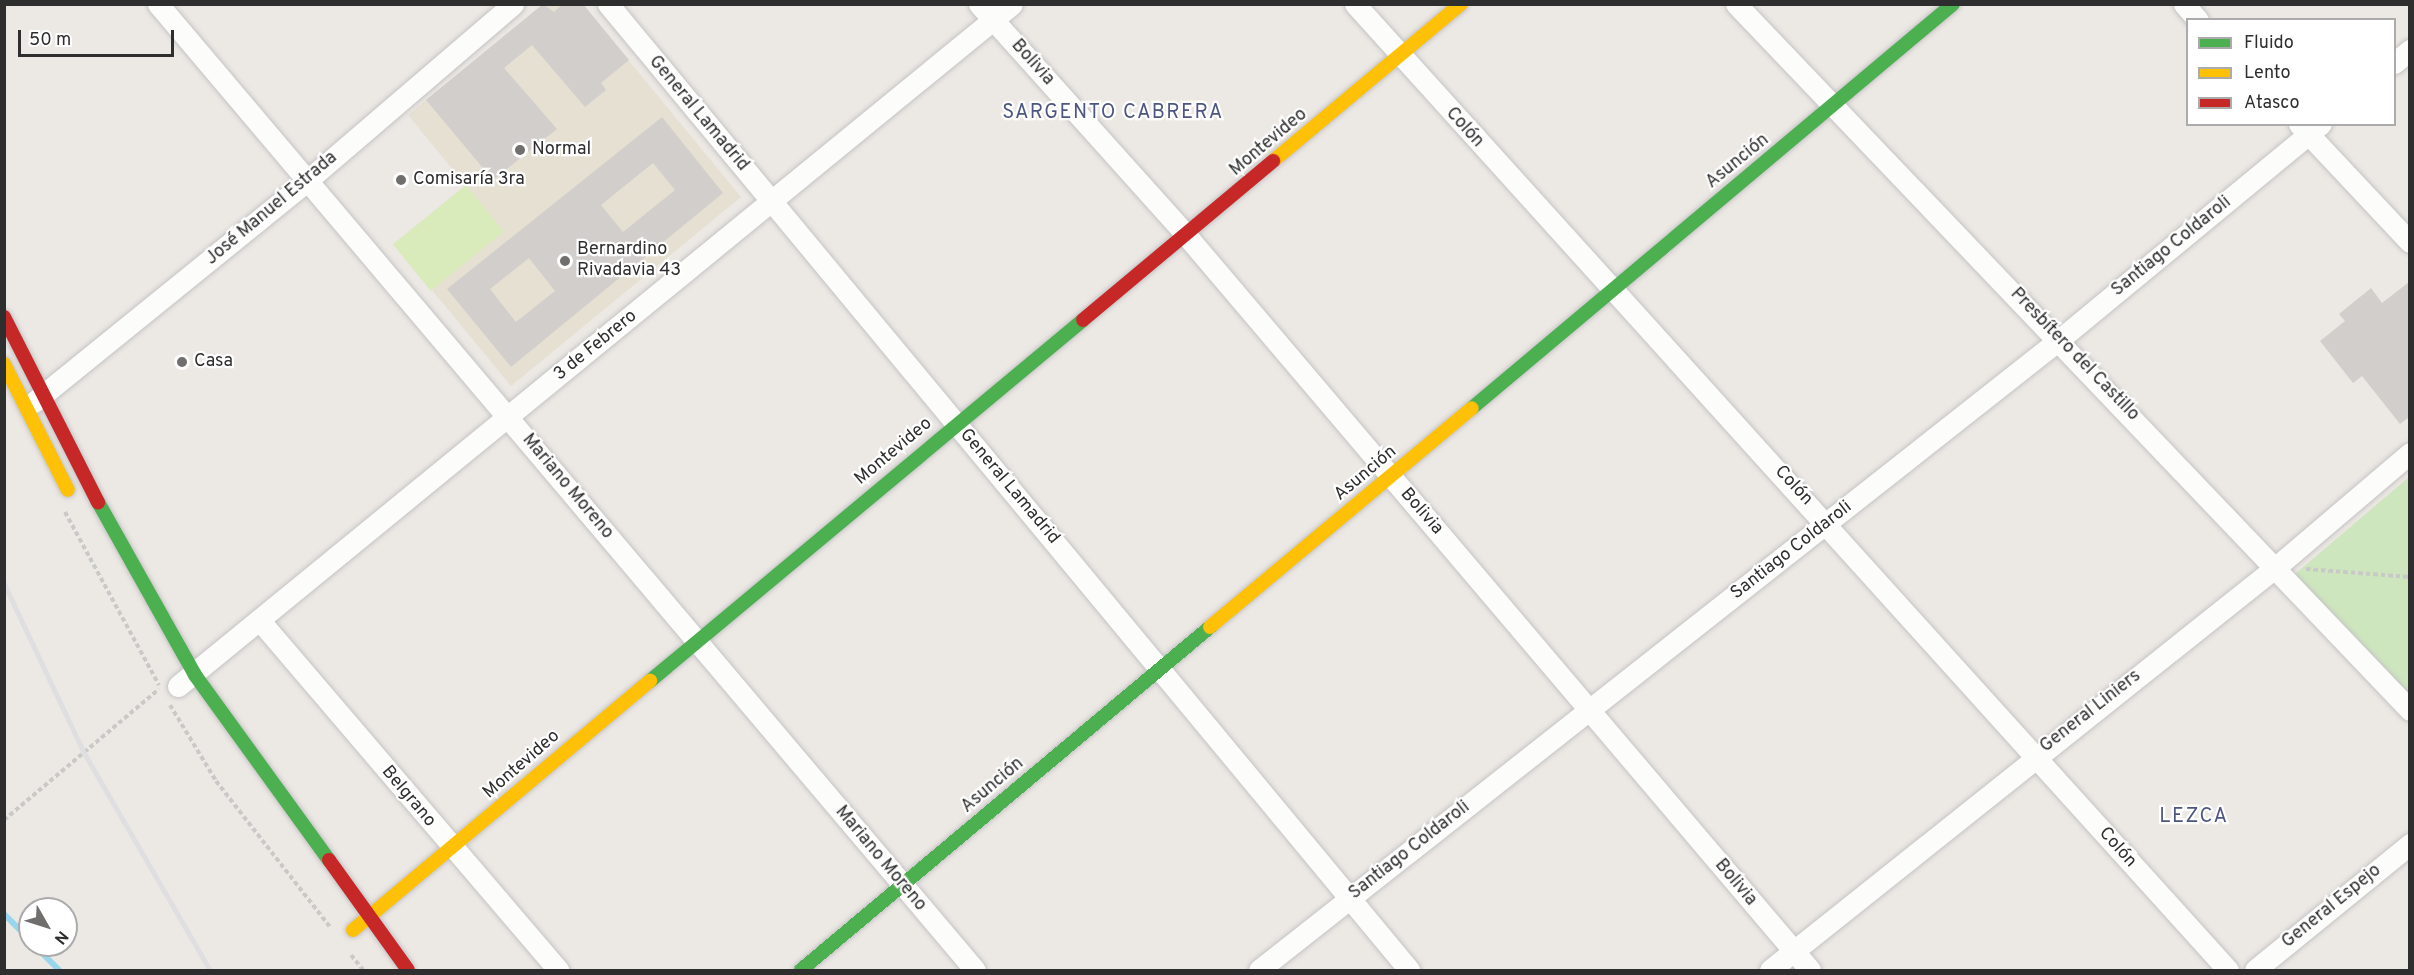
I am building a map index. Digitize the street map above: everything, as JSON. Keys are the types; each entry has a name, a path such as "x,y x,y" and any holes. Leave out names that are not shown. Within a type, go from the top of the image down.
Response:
{"street":[{"name":"Mariano Moreno","path":"158,4 309,179 507,417 975,970"},
{"name":"José Manuel Estrada","path":"24,405 45,398 309,179 513,4"},
{"name":"General Lamadrid","path":"608,4 1409,970"},
{"name":"Bolivia","path":"979,4 1186,235 1810,970"},
{"name":"3 de Febrero","path":"178,684 261,622 507,417 772,203 1012,4"},
{"name":"Colón","path":"1355,4 1610,290 1828,523 2034,757 2228,970"},
{"name":"Montevideo","path":"365,946 349,926 368,919 696,640 1186,235 1461,4"},
{"name":"Presbítero del Castillo","path":"1736,4 2060,339 2409,710"},
{"name":"Asunción","path":"801,970 1161,670 1610,290 1834,107 1953,4"},
{"path":"2184,4 2196,18"},
{"path":"2396,61 2409,50"},
{"path":"2310,128 2409,242"},
{"name":"Santiago Coldaroli","path":"1259,970 1591,711 2060,339 2310,128"},
{"path":"4,317 126,559 178,684 408,970"},
{"path":"4,364 78,509"},
{"name":"General Liniers","path":"1770,970 2034,757 2276,567 2409,453"},
{"name":"Belgrano","path":"261,622 452,849 558,970"},
{"name":"General Espejo","path":"2255,970 2409,844"}],"path":[{"path":"2276,567 2409,577"},
{"path":"4,820 178,684"}],"shaded area":[{"path":"543,5 583,5 741,197 511,386 432,290 503,231 408,115"}],"green space":[{"path":"466,185 504,232 431,291 393,244"},
{"path":"2409,477 2409,711 2295,574"}],"building":[{"path":"543,4 554,12 563,4 583,4 629,60 601,83 606,90 585,107 532,45 504,68 557,129 493,180 426,100"},
{"name":"Bernardino Rivadavia 43","path":"662,117 723,193 511,367 447,289","holes":["653,163 675,190 623,232 601,205","529,258 555,291 516,322 490,289"]},
{"path":"2409,282 2409,417 2400,424 2362,376 2353,383 2320,341 2345,321 2339,314 2371,288 2382,303"}],"waterway":[{"path":"4,914 18,928"},
{"path":"46,957 59,970"}],"railway":[{"path":"4,583 85,754 210,970"}],"traffic: fast":[{"path":"1472,408 1953,4"},
{"path":"650,681 1083,320"},
{"path":"98,502 195,675 329,860"},
{"path":"801,970 1210,627"}],"traffic: slow":[{"path":"1273,161 1461,4"},
{"path":"4,364 68,490"},
{"path":"1210,627 1472,408"},
{"path":"353,930 650,681"}],"traffic: jam":[{"path":"1083,320 1273,161"},
{"path":"4,317 98,502"},
{"path":"329,860 408,970"}],"place":[{"name":"Normal","path":"520,150"},
{"name":"Comisaría 3ra","path":"401,180"},
{"name":"Bernardino Rivadavia 43","path":"565,261"},
{"name":"Casa","path":"182,362"}],"district":[{"name":"SARGENTO CABRERA","path":"1113,113"},
{"name":"LEZCA","path":"2194,817"}]}
